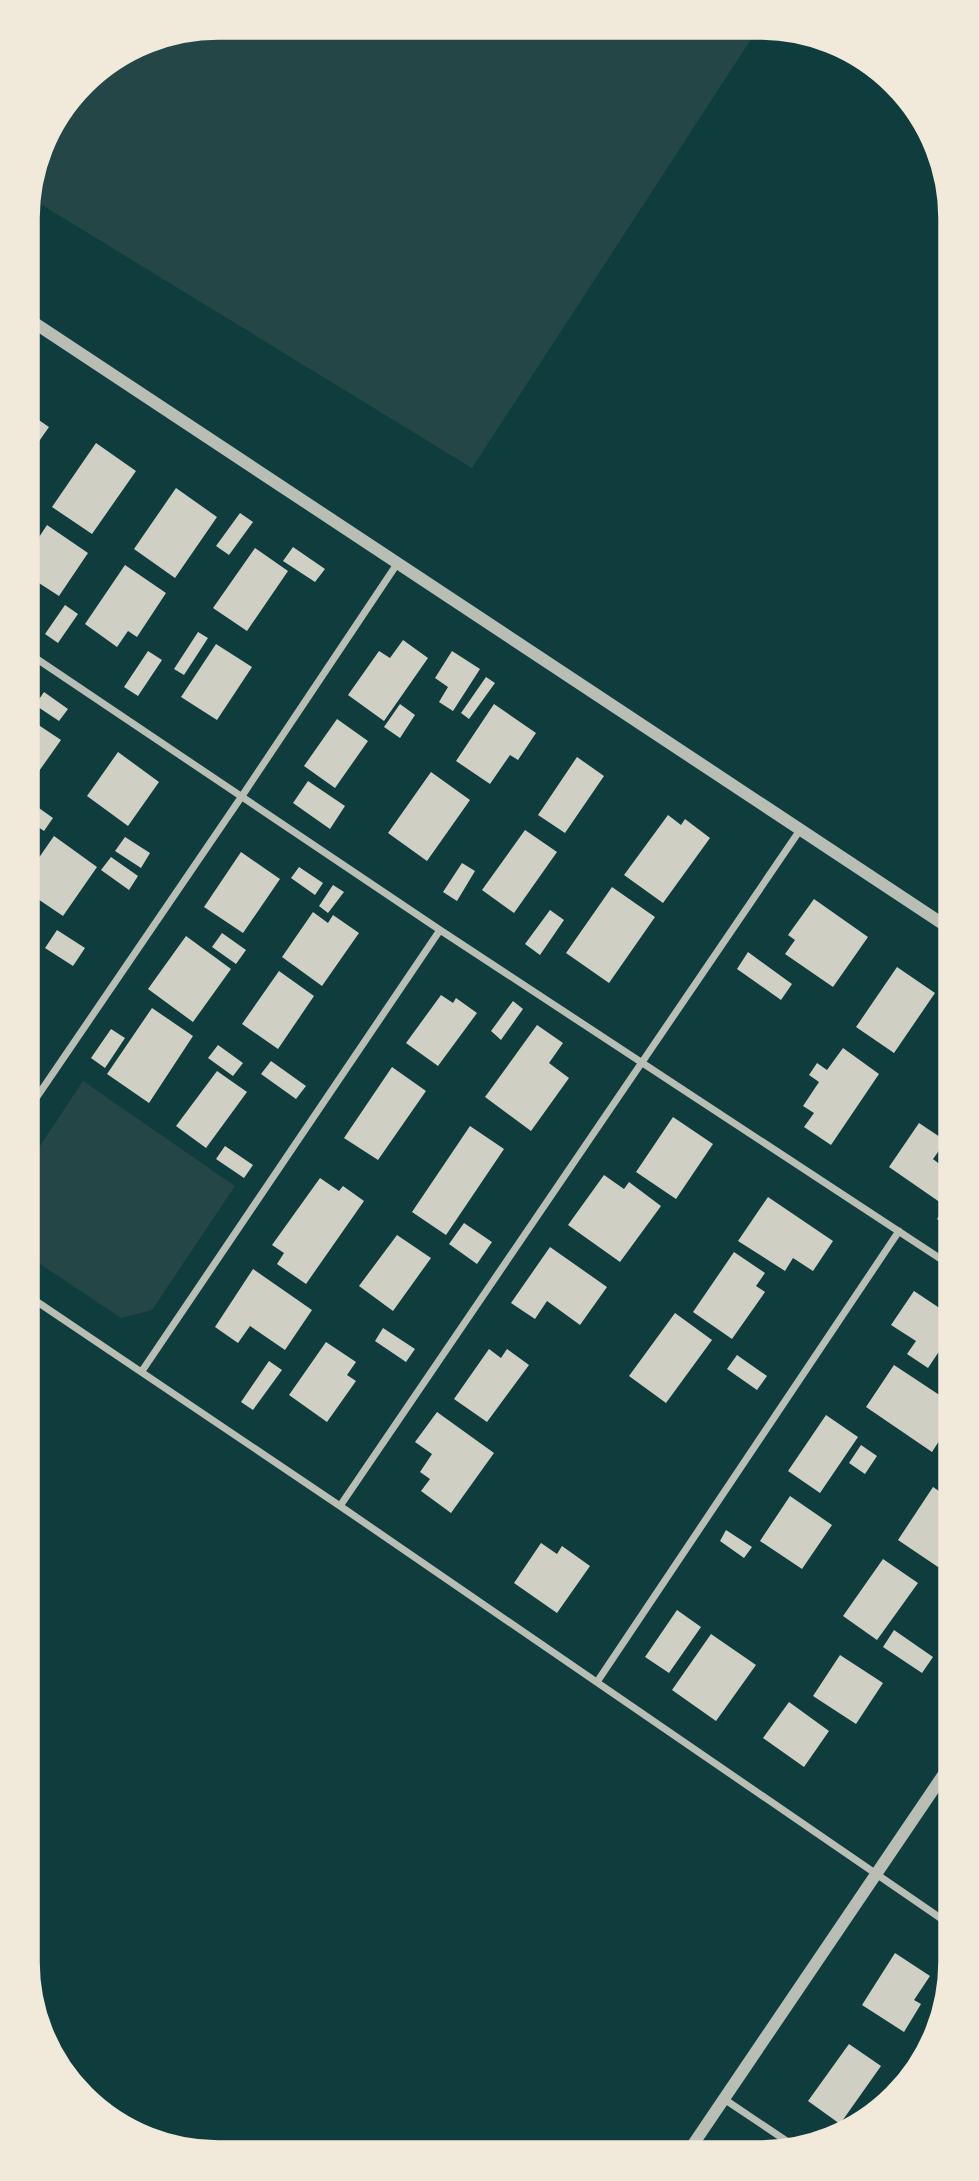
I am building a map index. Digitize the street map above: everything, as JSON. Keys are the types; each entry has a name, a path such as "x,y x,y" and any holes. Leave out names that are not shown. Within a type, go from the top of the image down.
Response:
{"street":[{"path":"39,326 940,922"},
{"path":"38,1095 243,796 397,564"},
{"path":"39,660 440,930 940,1258"},
{"path":"340,1506 800,830"},
{"path":"142,1371 440,930"},
{"path":"597,1682 899,1231"},
{"path":"38,1303 940,1918"},
{"path":"695,2142 940,1779"},
{"path":"724,2099 786,2141"}],"shaded area":[{"path":"752,38 472,468 39,203 52,150 83,100 100,83 129,63 161,48 195,40"},
{"path":"83,1081 235,1186 152,1310 121,1318 38,1263 38,1148"}],"building":[{"path":"39,420 49,427 39,441"},
{"path":"96,443 136,471 92,534 52,507"},
{"path":"176,488 217,517 175,578 134,549"},
{"path":"240,513 253,522 229,555 216,546"},
{"path":"47,525 88,553 59,596 39,583 39,537"},
{"path":"293,547 325,569 315,582 283,561"},
{"path":"255,548 288,571 247,631 213,608"},
{"path":"125,565 166,593 137,637 128,631 117,647 85,624"},
{"path":"65,605 78,614 58,643 45,634"},
{"path":"198,632 208,638 184,675 174,669"},
{"path":"403,640 428,658 384,721 348,695 379,651 390,658"},
{"path":"216,644 252,667 217,720 181,697"},
{"path":"148,651 162,660 138,696 124,687"},
{"path":"452,651 480,669 453,711 439,702 448,687 435,678"},
{"path":"486,677 495,683 469,719 461,713"},
{"path":"44,692 68,709 59,721 39,707 39,700"},
{"path":"400,704 415,715 400,738 384,727"},
{"path":"494,704 536,733 518,760 510,755 490,784 456,761"},
{"path":"337,719 368,741 335,788 304,766"},
{"path":"39,725 61,740 39,772"},
{"path":"118,752 159,782 128,826 87,796"},
{"path":"577,757 604,776 565,833 538,815"},
{"path":"431,772 470,800 427,861 388,833"},
{"path":"308,781 345,806 330,829 293,803"},
{"path":"39,808 53,818 44,831 39,827"},
{"path":"668,815 681,825 685,819 710,838 663,903 624,875"},
{"path":"525,830 557,852 514,913 482,890"},
{"path":"54,836 97,867 63,916 39,899 39,858"},
{"path":"125,837 150,853 141,868 115,851"},
{"path":"241,852 280,879 243,933 204,907"},
{"path":"111,857 138,876 129,890 101,870"},
{"path":"462,863 475,871 457,901 443,892"},
{"path":"299,867 323,883 315,895 291,878"},
{"path":"333,885 344,892 328,913 319,906"},
{"path":"612,887 655,917 609,983 566,953"},
{"path":"814,899 868,937 833,987 785,954 795,940 788,935"},
{"path":"550,910 564,920 540,955 525,944"},
{"path":"313,912 328,923 333,915 359,933 322,986 282,957"},
{"path":"57,930 85,948 73,966 45,948"},
{"path":"222,933 246,950 236,964 212,947"},
{"path":"186,936 231,969 193,1022 148,989"},
{"path":"748,952 792,984 781,1000 737,969"},
{"path":"897,967 935,993 894,1053 856,1027"},
{"path":"279,971 314,996 278,1049 242,1024"},
{"path":"441,995 453,1003 456,998 477,1013 438,1066 406,1043"},
{"path":"513,1001 523,1009 501,1040 491,1031"},
{"path":"152,1008 193,1036 149,1103 107,1074"},
{"path":"537,1025 563,1043 549,1063 569,1078 531,1131 485,1097"},
{"path":"111,1029 125,1038 105,1068 91,1058"},
{"path":"218,1045 243,1063 233,1076 208,1058"},
{"path":"843,1048 879,1074 831,1145 804,1127 814,1113 803,1106 819,1082 809,1075 817,1063 827,1070"},
{"path":"271,1061 306,1086 296,1099 261,1074"},
{"path":"392,1067 426,1091 378,1160 344,1138"},
{"path":"217,1071 247,1092 206,1148 176,1126"},
{"path":"673,1117 713,1144 676,1199 636,1172"},
{"path":"919,1123 940,1137 940,1149 933,1159 940,1164 940,1202 889,1167"},
{"path":"470,1126 504,1149 446,1235 412,1212"},
{"path":"225,1146 253,1165 244,1178 216,1159"},
{"path":"604,1175 624,1189 629,1182 661,1206 620,1262 568,1225"},
{"path":"320,1178 339,1191 343,1186 364,1201 306,1284 277,1264 284,1253 272,1245"},
{"path":"768,1197 833,1241 813,1271 793,1258 785,1271 738,1241"},
{"path":"464,1223 492,1242 477,1264 449,1244"},
{"path":"397,1235 431,1258 393,1311 359,1286"},
{"path":"550,1247 607,1287 580,1325 547,1301 535,1319 511,1303"},
{"path":"734,1252 765,1273 756,1286 765,1292 732,1339 693,1312"},
{"path":"253,1269 312,1310 285,1350 250,1326 238,1343 215,1327"},
{"path":"914,1291 940,1308 940,1350 928,1368 907,1354 916,1341 891,1325"},
{"path":"675,1313 712,1340 666,1403 629,1376"},
{"path":"383,1328 415,1349 406,1362 375,1341"},
{"path":"326,1342 356,1362 347,1375 356,1381 327,1422 289,1395"},
{"path":"489,1349 501,1358 507,1349 529,1365 487,1422 454,1399"},
{"path":"737,1355 767,1376 757,1390 727,1369"},
{"path":"269,1361 282,1370 253,1410 241,1402"},
{"path":"894,1365 940,1395 940,1440 932,1452 866,1407"},
{"path":"437,1412 494,1453 451,1513 421,1491 430,1479 420,1472 432,1454 415,1442"},
{"path":"826,1415 858,1437 820,1493 788,1471"},
{"path":"861,1445 877,1456 865,1474 849,1463"},
{"path":"933,1487 940,1492 938,1567 898,1540"},
{"path":"790,1496 832,1525 802,1569 760,1541"},
{"path":"726,1530 752,1547 744,1558 720,1541"},
{"path":"541,1543 557,1554 562,1546 590,1566 557,1613 514,1583"},
{"path":"883,1559 918,1583 877,1640 843,1616"},
{"path":"677,1610 701,1627 669,1673 645,1657"},
{"path":"894,1630 933,1657 922,1673 883,1647"},
{"path":"711,1634 756,1665 716,1721 672,1690"},
{"path":"840,1655 883,1683 856,1724 813,1696"},
{"path":"789,1702 829,1731 804,1767 763,1738"},
{"path":"895,1953 930,1976 914,2000 921,2004 904,2032 862,2005"},
{"path":"849,2044 881,2066 839,2124 808,2101"}]}
